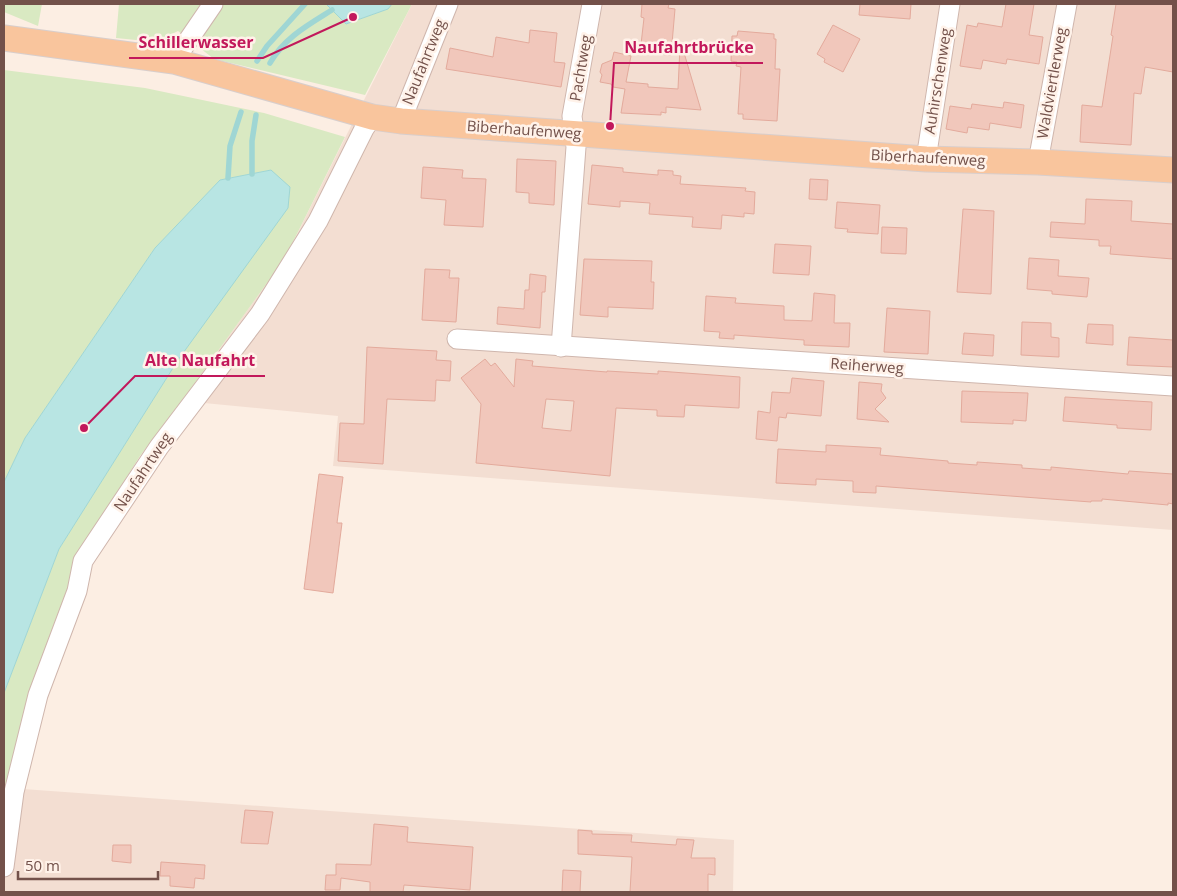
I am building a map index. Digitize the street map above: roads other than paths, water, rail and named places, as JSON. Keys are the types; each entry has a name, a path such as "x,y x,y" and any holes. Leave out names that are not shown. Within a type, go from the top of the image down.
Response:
{"main road":[{"name":"Biberhaufenweg","path":"4,38 174,61 372,117 401,121 926,159 1038,162 1173,170"}],"street":[{"path":"174,61 213,4"},
{"name":"Naufahrtweg","path":"401,121 448,4"},
{"name":"Pachtweg","path":"574,133 572,116 592,4"},
{"name":"Auhirschenweg","path":"926,159 950,4"},
{"name":"Waldviertlerweg","path":"1038,162 1067,4"},
{"name":"Naufahrtweg","path":"4,867 14,792 38,695 76,591 83,561 158,448 260,314 318,221 364,129 372,117"},
{"path":"561,347 576,147 574,133"},
{"name":"Reiherweg","path":"457,339 1173,386"}],"water":[{"path":"326,4 392,4 388,9 346,24"},
{"path":"271,170 290,187 288,208 178,360 59,549 4,693 4,482 25,438 155,248 220,180"}],"waterway":[{"path":"257,61 267,46 305,4"},
{"path":"270,63 289,39 332,10"},
{"path":"228,178 230,146 241,112"},
{"path":"252,174 252,141 256,115"}],"place":[{"name":"Schillerwasser","path":"353,17"},
{"name":"Naufahrtbrücke","path":"610,126"},
{"name":"Alte Naufahrt","path":"84,428"}]}
